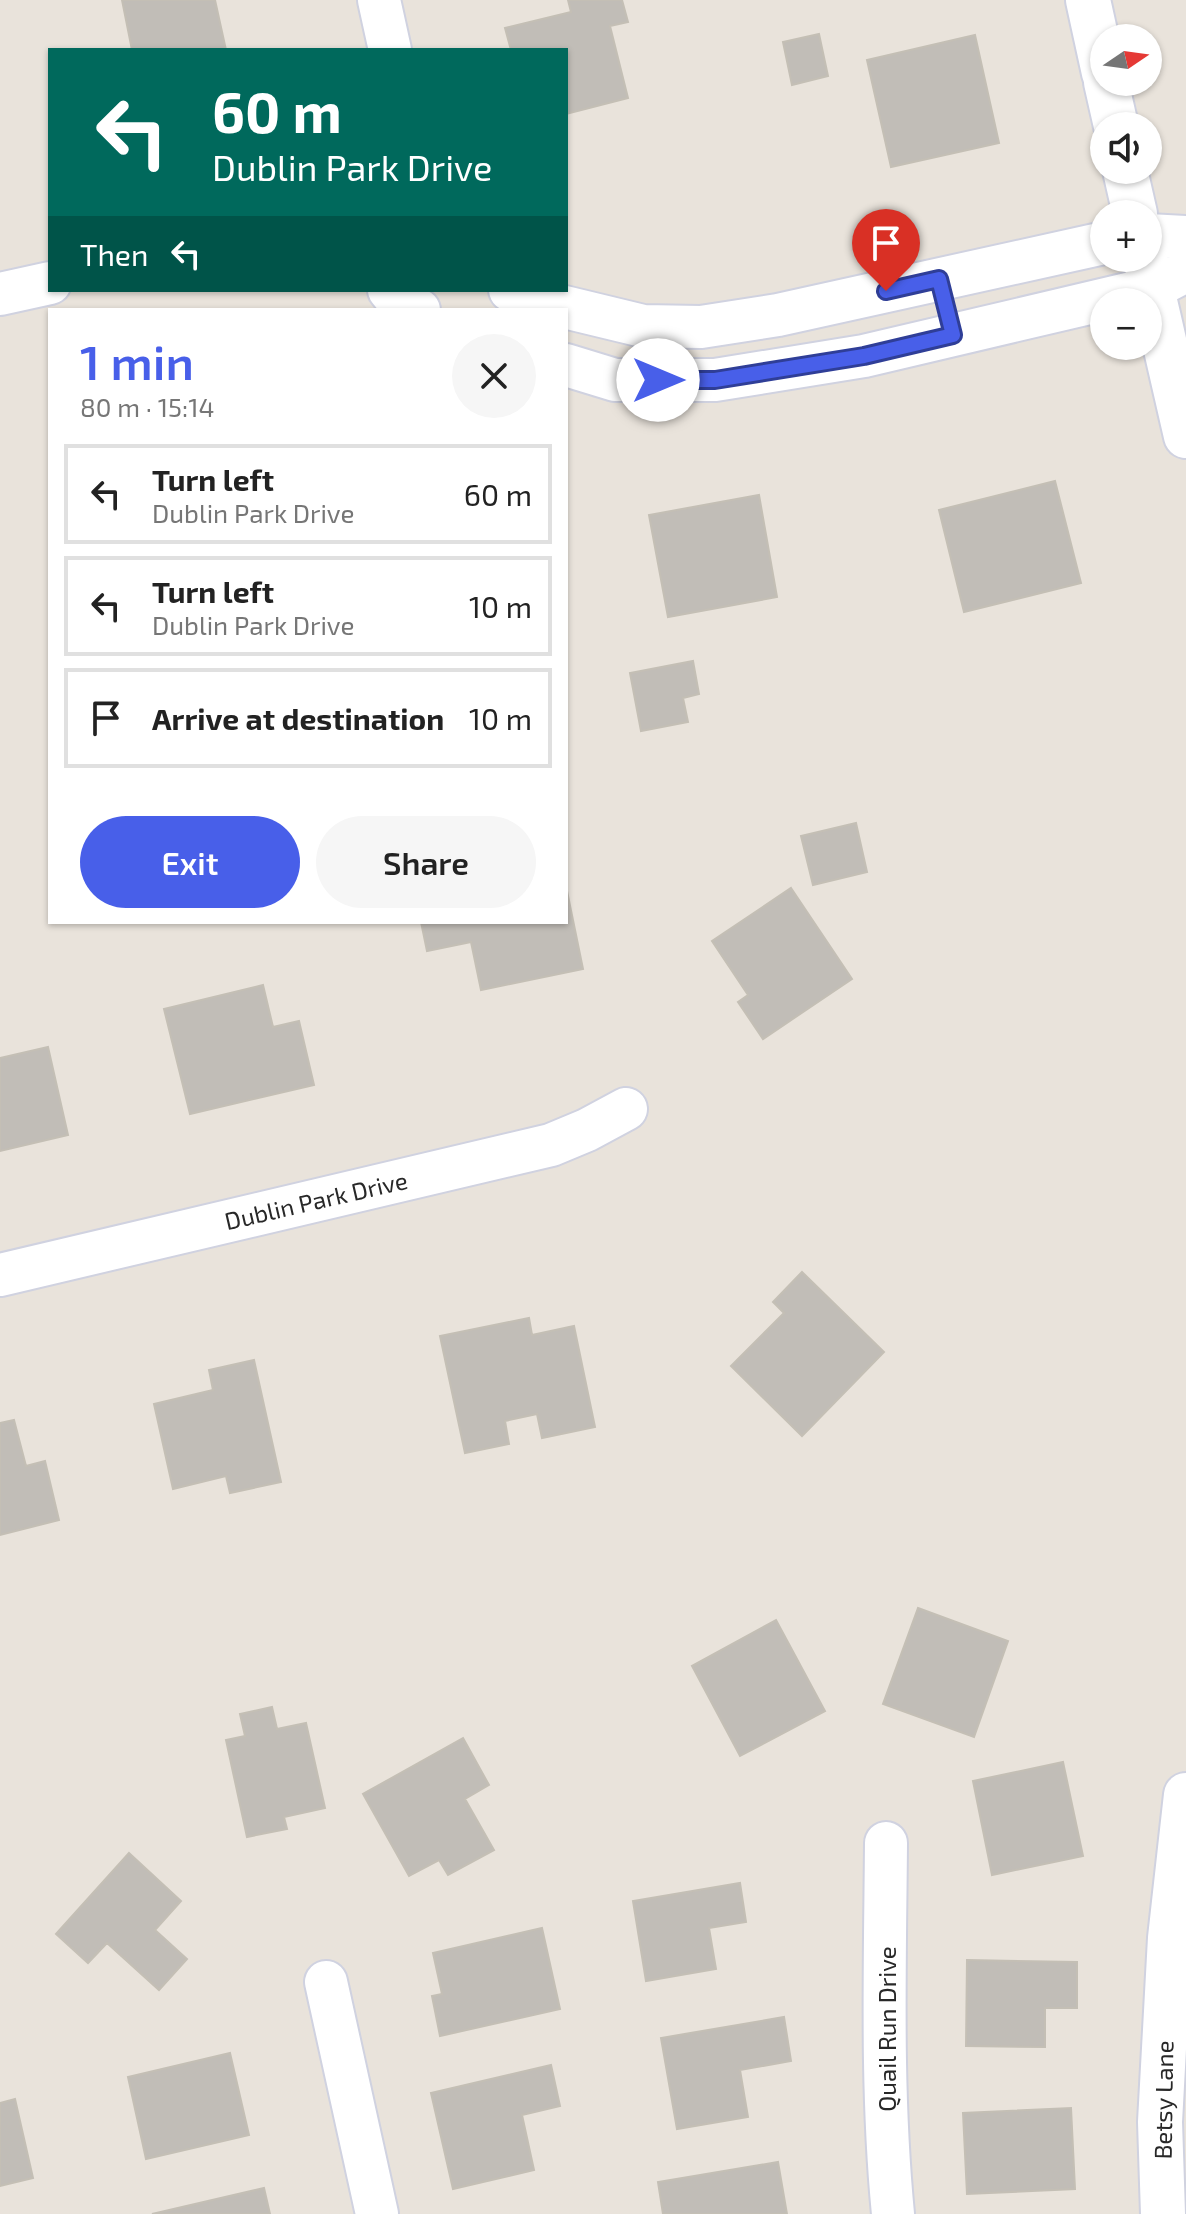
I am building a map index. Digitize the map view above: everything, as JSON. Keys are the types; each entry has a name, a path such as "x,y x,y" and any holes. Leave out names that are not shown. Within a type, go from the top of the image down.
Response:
{"main road":[{"path":"1088,0 1093,24"},
{"path":"1161,272 1186,436"},
{"name":"Betsy Lane","path":"1163,2214 1160,2122 1170,1938 1186,1795"}],"street":[{"path":"379,0 390,48"},
{"path":"1162,236 1186,237"},
{"path":"516,292 643,326 701,327 778,315 1090,246"},
{"path":"568,366 615,380 715,380 864,356 953,335 1161,272"},
{"path":"939,279 953,335"},
{"path":"0,294 48,283"},
{"path":"391,292 397,300 415,308"},
{"path":"658,380 665,327"},
{"name":"Dublin Park Drive","path":"0,1275 551,1145 626,1109"},
{"name":"Quail Run Drive","path":"886,1843 885,2053 888,2162 893,2214"},
{"path":"326,1982 377,2214"}],"building":[{"path":"122,0 215,0 226,48 132,48"},
{"path":"568,0 622,0 628,22 610,26 628,98 568,113 568,48 510,48 505,28 571,12"},
{"path":"819,34 828,76 792,85 783,42"},
{"path":"975,35 999,143 891,167 867,60"},
{"path":"1055,481 1081,583 964,612 939,510"},
{"path":"759,495 777,597 668,617 649,515"},
{"path":"693,661 699,694 683,698 688,722 641,731 630,673"},
{"path":"856,823 867,872 813,885 801,836"},
{"path":"791,888 852,979 763,1039 738,1002 748,995 712,941"},
{"path":"568,896 583,969 481,990 471,942 427,951 421,924 568,924"},
{"path":"263,985 273,1027 299,1021 314,1085 190,1114 164,1009"},
{"path":"48,1047 68,1135 0,1151 0,1058"},
{"path":"802,1272 884,1352 802,1436 731,1366 784,1313 773,1302"},
{"path":"529,1318 532,1335 574,1326 595,1427 542,1438 537,1414 505,1421 509,1444 465,1453 440,1336"},
{"path":"254,1360 281,1482 230,1493 226,1476 173,1489 154,1404 213,1390 209,1370"},
{"path":"14,1420 26,1466 45,1461 59,1520 0,1535 0,1423"},
{"path":"918,1608 1008,1641 974,1737 883,1704"},
{"path":"776,1620 825,1711 740,1756 692,1666"},
{"path":"272,1707 277,1729 306,1723 325,1808 284,1817 287,1829 247,1837 226,1740 245,1736 240,1714"},
{"path":"463,1738 489,1785 465,1799 494,1850 448,1875 439,1860 409,1876 363,1794"},
{"path":"1063,1762 1083,1856 992,1875 973,1781"},
{"path":"129,1853 181,1901 155,1930 187,1959 159,1990 107,1943 88,1963 56,1934"},
{"path":"740,1883 746,1922 709,1928 716,1969 646,1981 633,1901"},
{"path":"542,1928 560,2009 440,2036 432,1996 442,1994 433,1953"},
{"path":"967,1960 1077,1962 1077,2008 1045,2008 1045,2047 966,2046"},
{"path":"784,2017 791,2061 740,2070 748,2117 677,2129 661,2038"},
{"path":"230,2053 249,2135 146,2159 128,2077"},
{"path":"551,2065 560,2106 522,2115 534,2170 453,2189 431,2093"},
{"path":"15,2099 33,2178 0,2186 0,2103"},
{"path":"1071,2108 1075,2189 967,2194 963,2113"},
{"path":"778,2162 787,2214 663,2214 658,2182"},
{"path":"264,2188 270,2214 152,2214"}],"route":[{"path":"658,380 715,380 864,356 953,335 939,279 886,291"}]}
